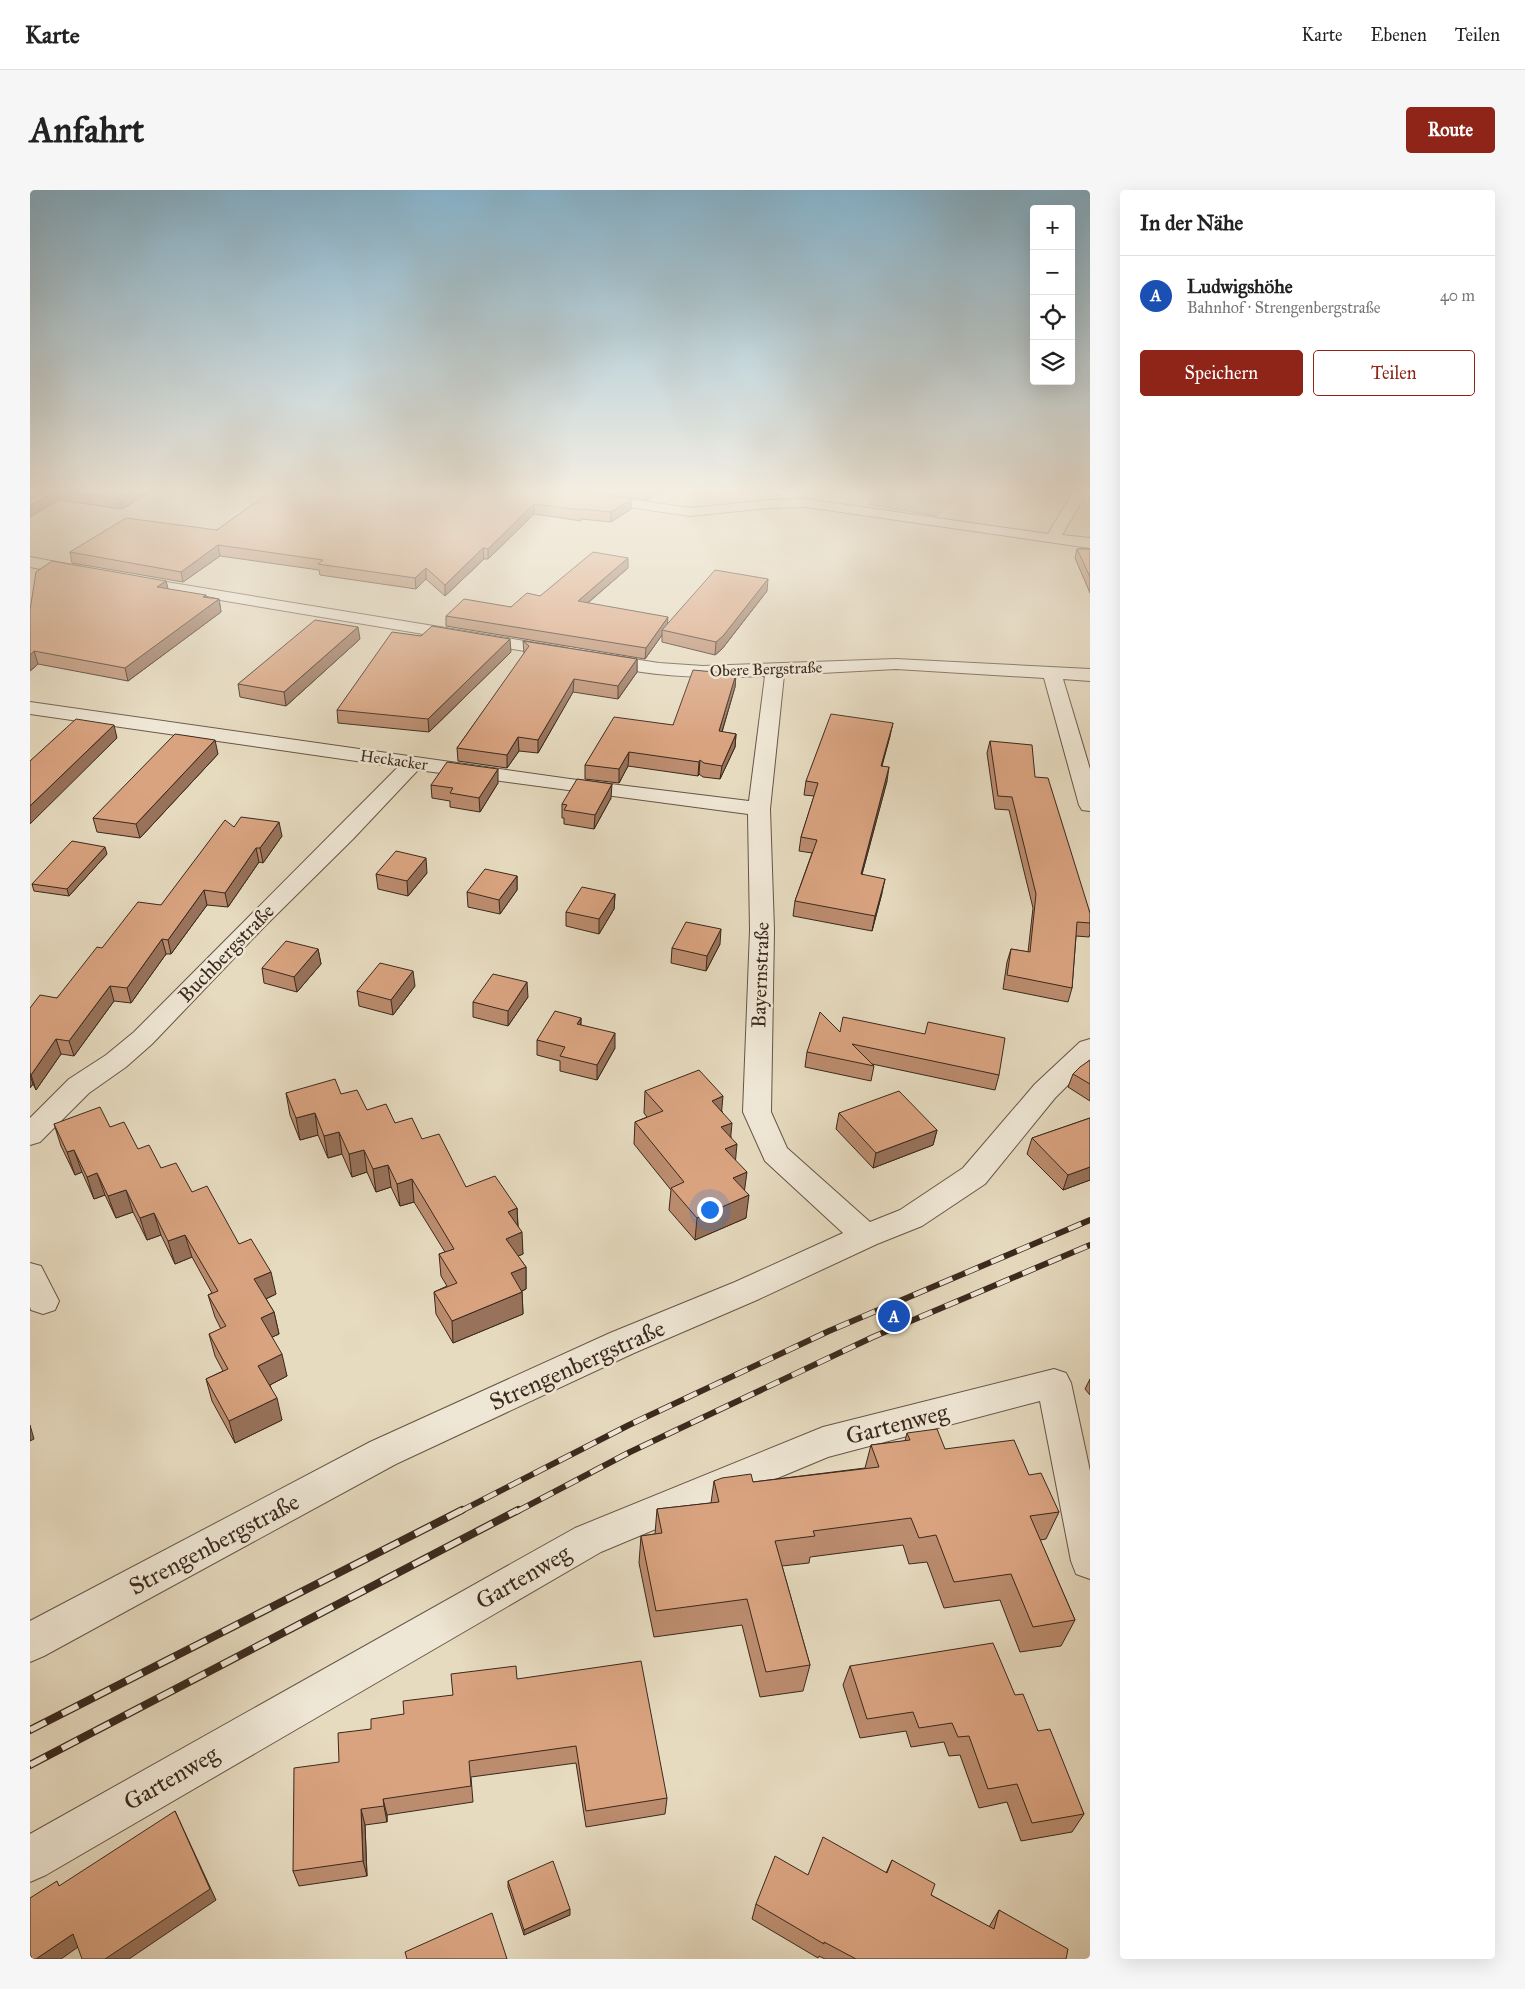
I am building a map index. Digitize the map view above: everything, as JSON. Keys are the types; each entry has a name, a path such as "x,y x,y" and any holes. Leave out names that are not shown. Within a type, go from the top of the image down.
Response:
{"street":[{"path":"79,572 96,575"},
{"name":"Obere Bergstraße","path":"114,578 668,669 716,672 775,671 840,665 896,664 1090,675"},
{"name":"Bayernstraße","path":"775,671 759,808 762,930 757,1112 775,1154 866,1236"},
{"path":"1052,673 1090,805"},
{"name":"Heckacker","path":"30,708 570,785 759,808"},
{"name":"Buchbergstraße","path":"30,1135 79,1086 116,1061 143,1038 256,921 345,834 413,762"},
{"name":"Strengenbergstraße","path":"30,1642 383,1453 622,1344 746,1291 866,1236 912,1218 974,1176 1045,1091 1090,1048"},
{"name":"Gartenweg","path":"30,1859 588,1540 824,1443 1054,1383 1090,1561"}],"building":[{"path":"36,572 112,572 166,581 157,587 219,599 125,668 34,651 30,655 30,610"},
{"path":"370,572 422,572 415,578"},
{"path":"430,572 459,572 445,585"},
{"path":"569,572 612,572 578,601 668,617 646,648 446,616 464,599 511,607 527,593 540,596"},
{"path":"714,572 768,579 723,636 716,642 662,630"},
{"path":"315,620 358,627 284,692 238,684"},
{"path":"432,626 510,639 428,719 337,710 392,632 421,636"},
{"path":"523,641 637,659 618,686 574,679 538,740 518,737 507,755 457,748 529,646"},
{"path":"693,670 736,674 719,731 736,734 722,766 704,763 700,760 699,762 629,752 619,769 585,765 614,717 673,725"},
{"path":"831,714 893,723 881,766 889,767 861,874 885,879 875,916 795,901 817,840 801,837 818,783 806,781"},
{"path":"76,719 114,725 30,806 30,761"},
{"path":"175,734 215,740 136,824 93,818"},
{"path":"990,741 1032,745 1035,777 1048,778 1090,913 1090,923 1077,922 1072,988 1007,975 1011,949 1030,952 1036,894 1012,797 998,796"},
{"path":"447,762 498,769 479,798 450,793 453,788 431,785"},
{"path":"577,779 612,784 595,815 564,810 567,805 562,804"},
{"path":"241,817 279,822 260,848 256,848 225,893 204,890 168,940 162,939 127,988 110,986 69,1041 56,1039 31,1075 30,1008 40,995 57,998 97,947 102,948 138,902 161,905 225,820 234,827"},
{"path":"72,841 105,847 67,889 32,884"},
{"path":"396,851 426,858 407,881 376,874"},
{"path":"485,869 517,876 499,900 467,892"},
{"path":"582,887 615,894 599,919 566,912"},
{"path":"686,922 721,929 707,956 672,948"},
{"path":"286,941 318,949 294,977 262,968"},
{"path":"380,963 413,971 391,1000 357,991"},
{"path":"493,974 527,982 508,1011 473,1002"},
{"path":"555,1011 581,1018 577,1024 615,1033 597,1065 560,1056 565,1047 537,1040"},
{"path":"820,1012 840,1032 843,1017 925,1034 928,1022 1005,1038 999,1075 852,1044 874,1066 807,1052"},
{"path":"1090,1060 1090,1084 1073,1074"},
{"path":"699,1070 723,1096 712,1101 732,1123 721,1127 737,1144 725,1149 747,1172 733,1178 749,1195 697,1218 671,1188 684,1182 635,1122 663,1111 645,1091"},
{"path":"335,1079 341,1094 357,1090 367,1110 386,1104 395,1123 412,1118 422,1139 439,1134 466,1187 495,1176 517,1208 508,1212 522,1232 506,1239 526,1267 511,1273 522,1292 452,1321 434,1292 457,1283 439,1254 454,1249 412,1179 397,1184 388,1165 373,1169 364,1150 349,1154 339,1132 324,1136 315,1113 296,1118 286,1093"},
{"path":"899,1091 937,1130 876,1153 839,1113"},
{"path":"100,1107 110,1127 124,1122 138,1149 149,1145 161,1168 176,1163 192,1192 207,1186 239,1244 251,1239 271,1272 254,1279 274,1312 261,1318 282,1354 258,1366 277,1398 229,1421 206,1379 228,1369 209,1334 226,1326 208,1295 218,1291 185,1235 168,1241 154,1213 140,1218 126,1190 108,1196 97,1173 87,1177 74,1150 67,1152 54,1124"},
{"path":"1090,1118 1090,1167 1068,1175 1032,1138"},
{"path":"937,1429 945,1449 1014,1440 1029,1475 1041,1473 1059,1512 1030,1516 1075,1620 1033,1627 1011,1574 954,1582 936,1535 919,1538 911,1518 813,1531 815,1536 775,1541 810,1665 766,1672 747,1599 656,1611 641,1536 662,1533 657,1509 719,1502 714,1481 722,1478 751,1474 753,1482 879,1467 871,1445 910,1440 907,1433"},
{"path":"993,1643 1015,1695 1023,1694 1038,1731 1050,1729 1084,1814 1032,1823 1017,1784 988,1789 969,1736 958,1737 952,1723 919,1728 913,1712 867,1719 850,1666"},
{"path":"641,1661 667,1798 586,1811 576,1746 469,1761 471,1786 383,1799 384,1806 361,1809 363,1861 293,1871 294,1768 339,1762 338,1733 371,1729 371,1719 404,1714 403,1701 453,1695 451,1674 516,1666 517,1679"},
{"path":"175,1811 210,1889 105,1959 82,1959 73,1934 36,1959 32,1959 30,1954 30,1898 57,1881 59,1886"},
{"path":"823,1837 887,1873 892,1860 935,1884 931,1895 994,1929 999,1910 1068,1949 1066,1959 856,1959 824,1942 824,1944 756,1904 775,1856 808,1875"},
{"path":"553,1861 570,1909 524,1930 508,1881"},
{"path":"492,1913 507,1959 407,1959 405,1952"}],"railway":[{"path":"459,1512 629,1425 829,1331 1090,1220"},
{"path":"516,1512 630,1452 873,1337 1090,1245"},
{"path":"30,1730 462,1510"},
{"path":"30,1765 518,1510"}],"place":[{"name":"Ludwigshöhe","path":"894,1316"}]}
